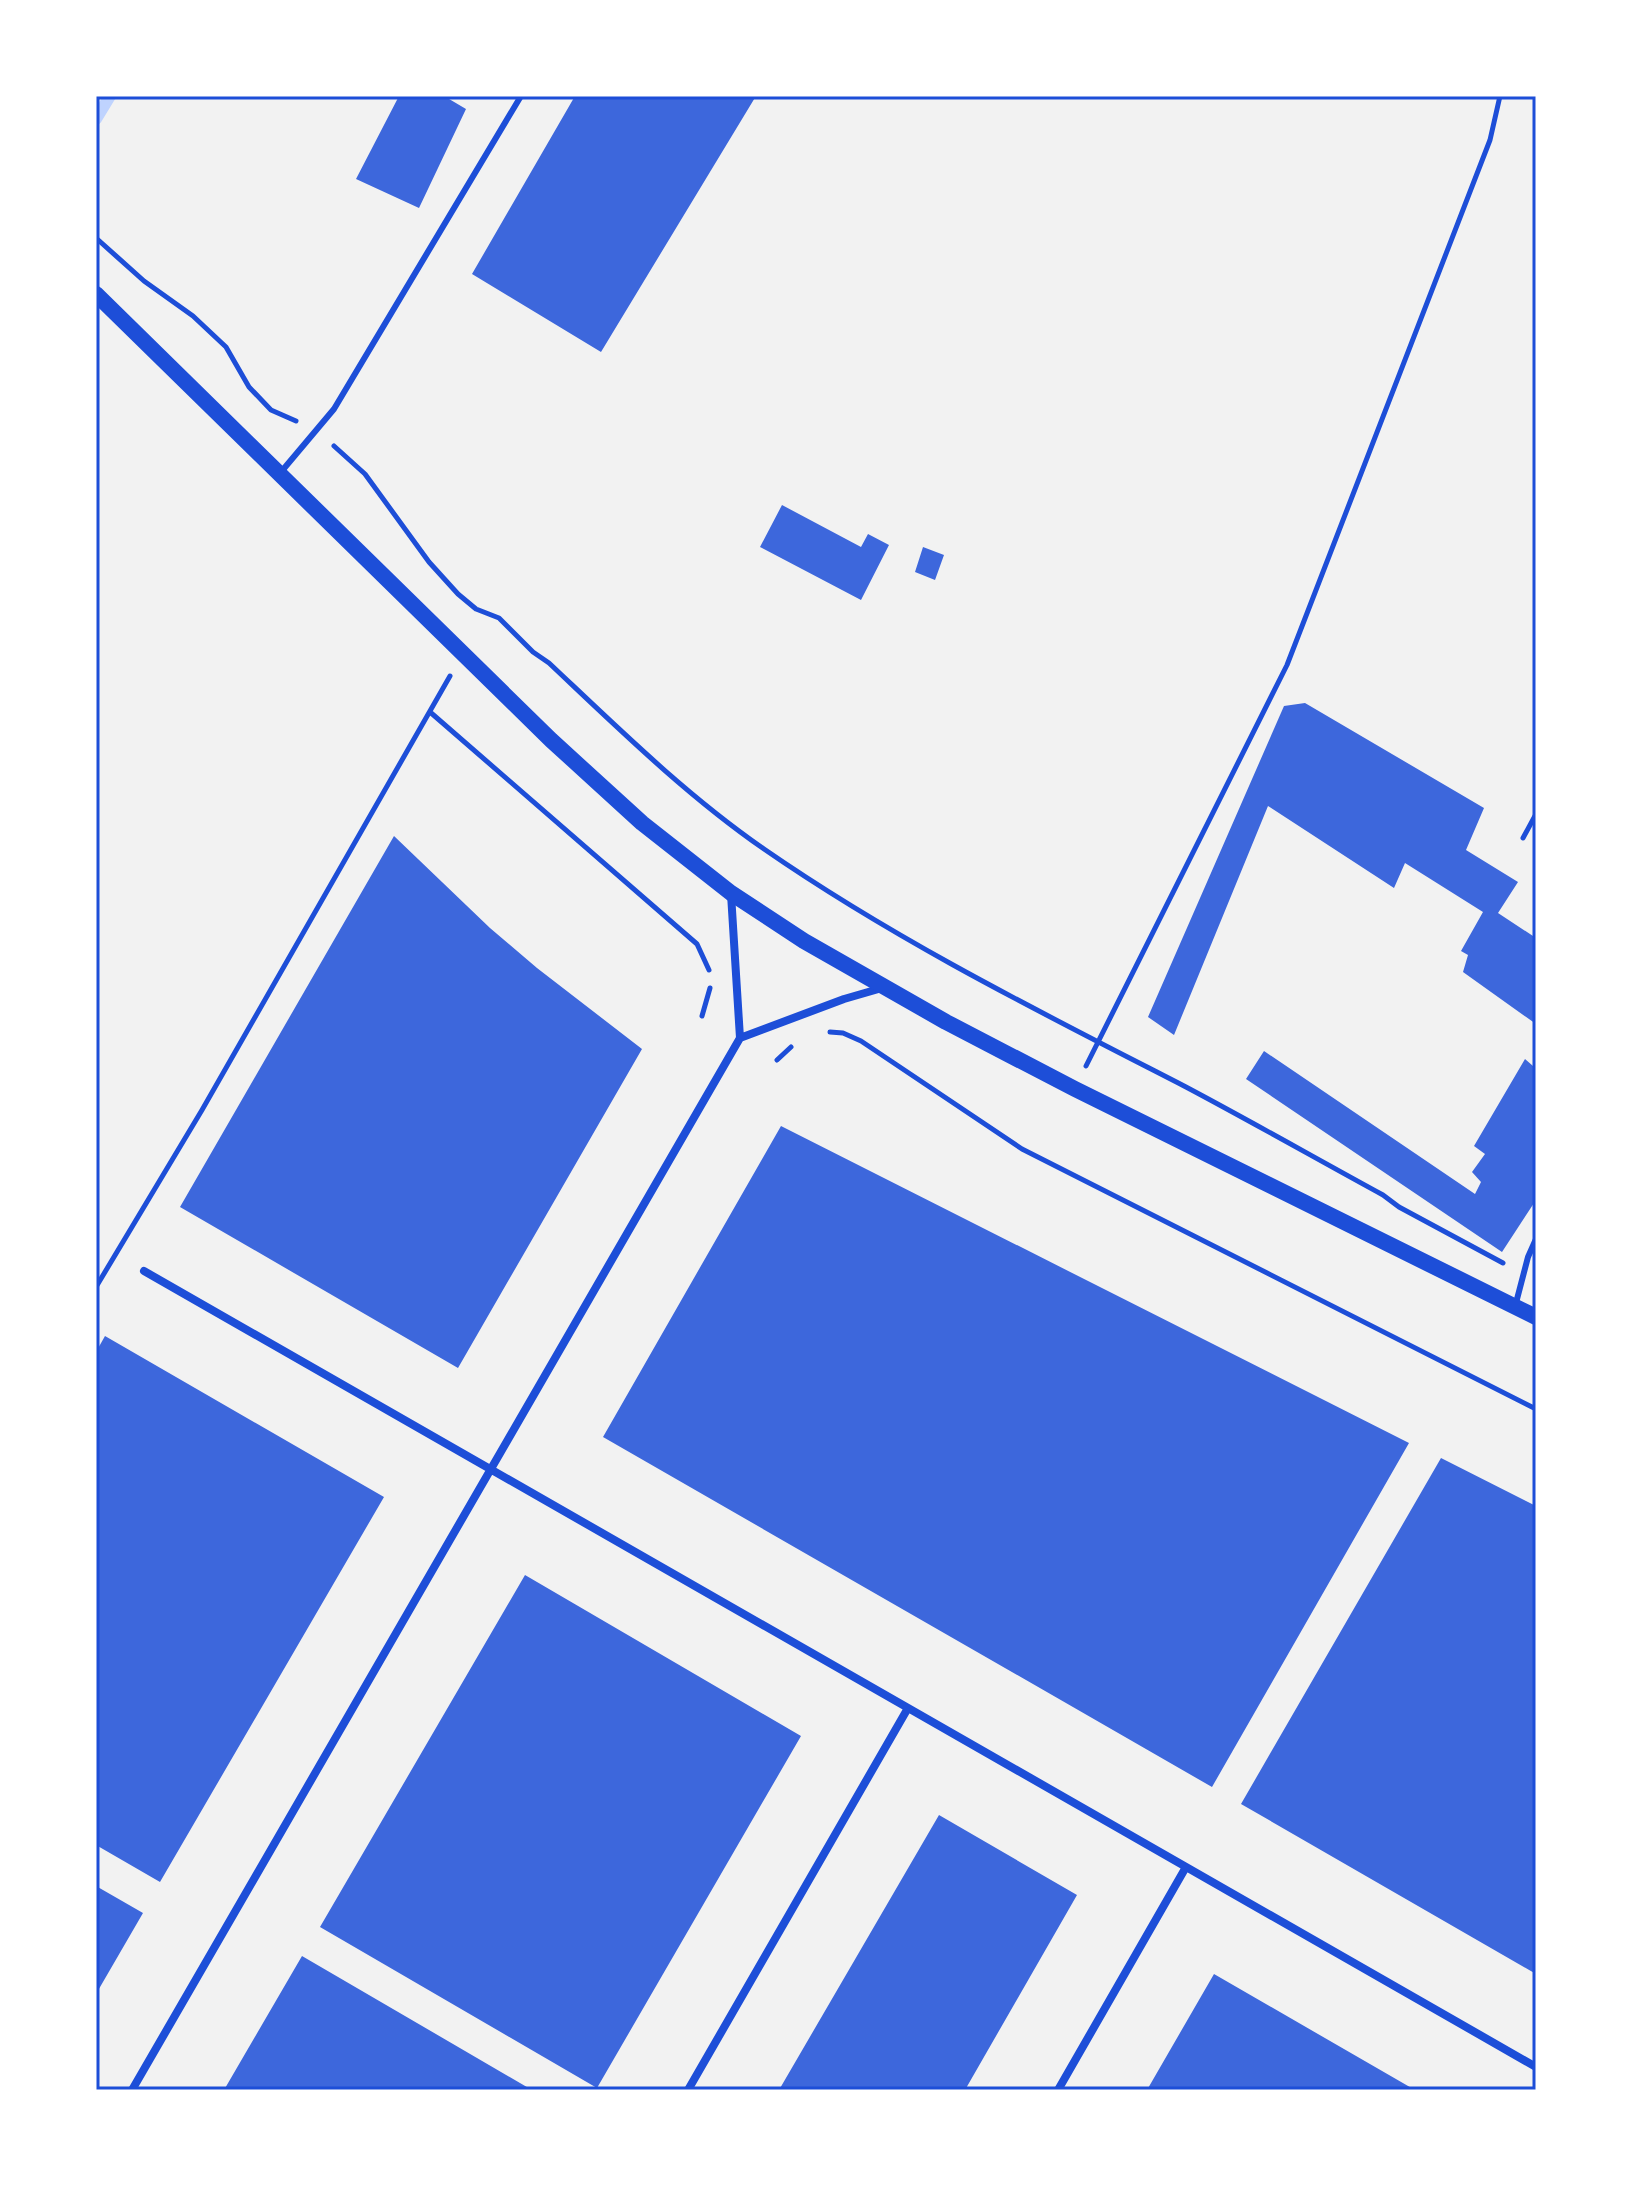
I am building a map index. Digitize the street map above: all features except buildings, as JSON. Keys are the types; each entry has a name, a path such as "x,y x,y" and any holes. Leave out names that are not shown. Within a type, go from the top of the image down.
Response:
{"main road":[{"path":"96,294 463,654 642,823 731,893 804,941 885,988 1075,1089 1536,1317"}],"street":[{"path":"132,2090 740,1038 731,893"},
{"path":"740,1038 844,999 885,988"},
{"path":"144,1271 1536,2067"},
{"path":"688,2090 908,1708"},
{"path":"1058,2090 1186,1867"}],"lane":[{"path":"279,474 334,409 521,96"},
{"path":"1515,1307 1536,1239"}],"path":[{"path":"1075,1089 1287,665 1490,140 1500,96"},
{"path":"499,618 686,789 766,850 856,911 1241,1116 1383,1195 1399,1207 1524,1273"},
{"path":"96,1287 202,1110 463,654"},
{"path":"430,712 697,944 710,972"},
{"path":"1523,838 1536,814"},
{"path":"702,1016 710,986"},
{"path":"816,1035 843,1033 861,1041 1022,1149 1536,1409"},
{"path":"777,1060 796,1044"}],"waterway":[{"path":"96,119 110,96"}]}
